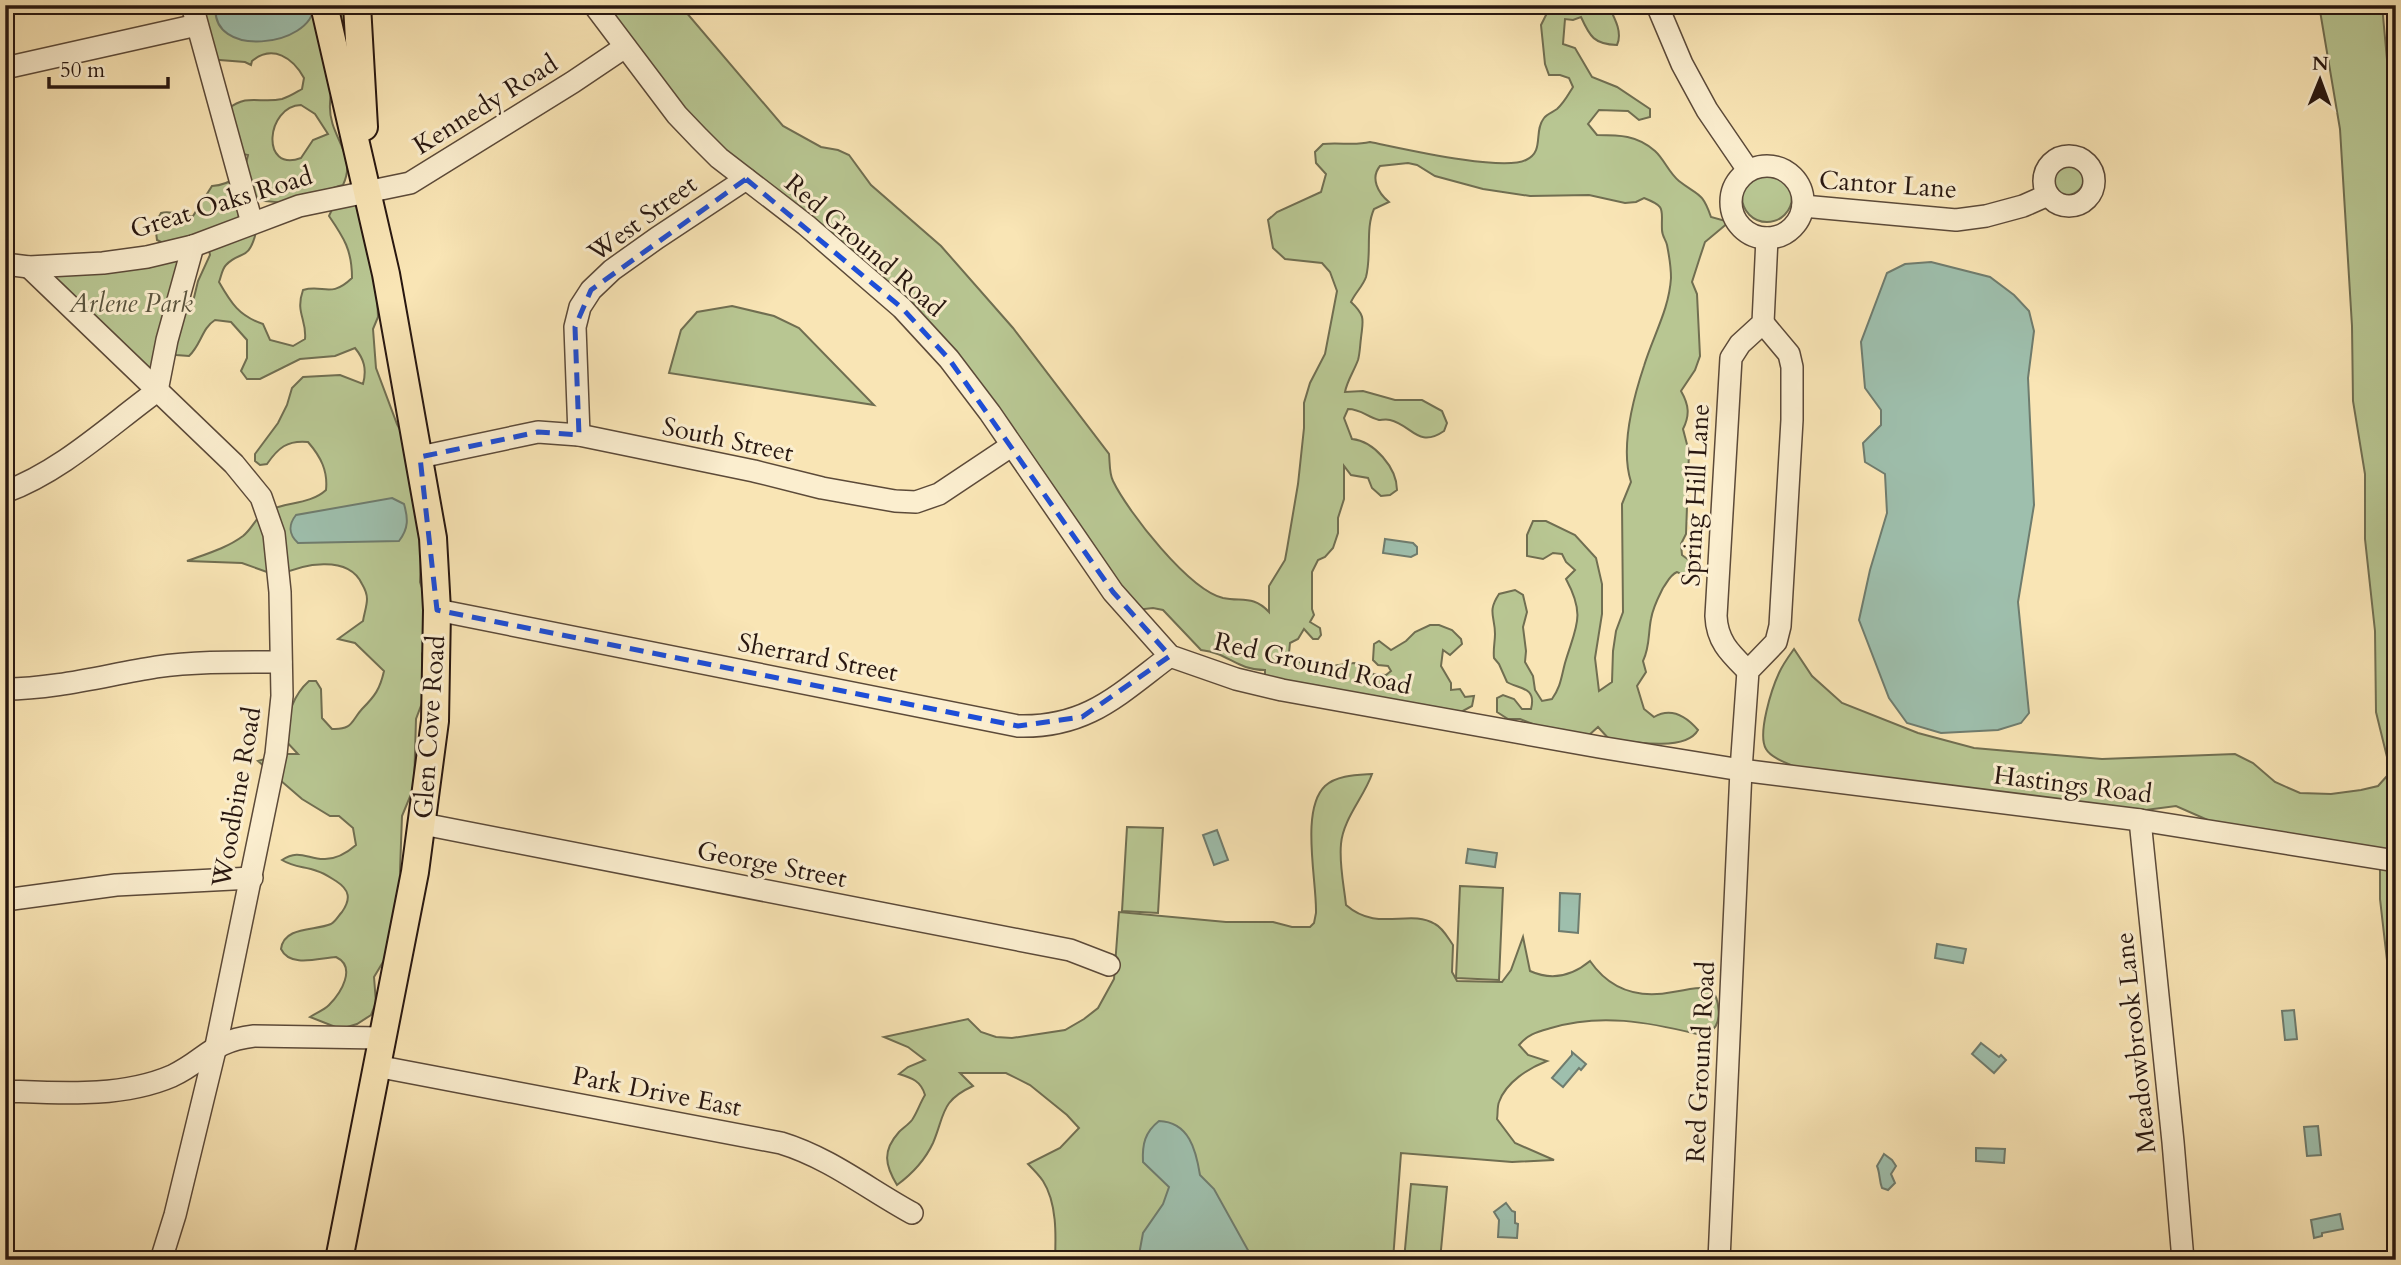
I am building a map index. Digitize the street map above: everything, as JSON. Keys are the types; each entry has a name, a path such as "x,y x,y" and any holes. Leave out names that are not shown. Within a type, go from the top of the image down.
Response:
{"main road":[{"name":"Glen Cove Road","path":"324,5 330,41 387,280 433,538 437,610 435,721 423,824 339,1260"},
{"name":"Glen Cove Road","path":"357,5 368,192"}],"street":[{"name":"Red Ground Road","path":"594,5 677,115 699,138 902,308 949,359 1114,592 1170,656 1236,680 1282,690 1741,770 1719,1260"},
{"path":"1657,5 1682,64 1707,110 1748,170"},
{"path":"5,68 195,15 252,223"},
{"name":"Kennedy Road","path":"368,192 416,181 625,47"},
{"path":"1759,166 1782,168 1791,175 1799,184 1803,206 1795,225 1778,237 1767,238 1745,231 1737,222 1730,200 1739,178 1748,170 1759,166"},
{"name":"West Street","path":"579,435 575,327 580,307 591,290 612,270 746,179"},
{"name":"Great Oaks Road","path":"5,264 29,267 103,263 147,257 193,246 299,206 368,192"},
{"name":"Cantor Lane","path":"1803,206 1956,220 1986,216 2023,206 2048,195"},
{"path":"1741,770 1748,671 1776,642 1780,626 1793,420 1792,367 1789,354 1763,323 1767,238"},
{"path":"5,492 24,485 57,465 157,391 167,340 193,246"},
{"name":"Woodbine Road","path":"29,267 234,464 267,509 274,534 280,592 282,696 276,754 216,1046 163,1259"},
{"name":"Spring Hill Lane","path":"1748,671 1722,643 1717,631 1716,616 1731,358 1740,344 1763,323"},
{"name":"South Street","path":"420,457 538,432 579,435 754,471 821,488 916,502 939,494 1012,446"},
{"name":"Sherrard Street","path":"437,610 1018,726 1042,727 1082,717 1106,704 1170,656"},
{"path":"5,689 77,682 158,667 219,662 281,662"},
{"name":"Hastings Road","path":"1741,770 2140,820 2396,861"},
{"name":"Meadowbrook Lane","path":"2140,820 2183,1260"},
{"name":"George Street","path":"423,824 1070,950 1109,965"},
{"path":"5,900 116,885 252,878"},
{"path":"5,1091 76,1093 133,1086 173,1075 216,1046 235,1038 381,1038"},
{"name":"Park Drive East","path":"376,1066 781,1143 830,1162 874,1192 912,1213"}],"highlighted area":[{"path":"746,179 902,308 949,359 1113,592 1170,656 1082,717 1018,726 437,610 420,457 538,432 579,435 575,327 591,290"}],"green space":[{"name":"Arlene Park","path":"192,5 357,5 337,69 330,104 333,126 347,164 343,185 297,202 271,202 247,197 237,203 239,218 256,232 250,248 226,265 219,282 236,308 263,324 270,340 293,346 305,339 300,305 303,290 338,288 352,278 351,260 346,245 329,216 334,205 356,205 364,216 377,294 378,317 373,329 376,368 397,424 423,474 420,582 425,597 430,638 422,654 425,695 416,719 414,787 402,816 400,871 404,891 389,952 374,977 376,1003 371,1015 344,1028 310,1017 329,1005 342,987 346,973 342,961 336,957 298,960 285,955 281,949 283,942 294,933 333,923 347,903 348,895 341,884 322,873 282,860 294,855 325,859 342,855 356,845 353,828 339,816 330,816 302,799 258,761 282,754 298,754 283,738 295,700 309,681 316,681 321,689 322,718 332,729 351,724 376,692 384,671 355,643 338,639 363,621 366,591 355,575 336,565 311,565 278,576 242,563 187,561 237,540 247,533 265,512 313,498 326,490 323,464 308,442 294,442 284,446 267,464 260,465 255,461 255,454 278,423 292,388 303,377 340,375 363,384 363,360 355,348 335,356 300,359 260,379 247,379 241,371 247,358 247,340 231,322 215,320 207,327 189,356 176,355 168,348 157,391 29,267 193,246 183,311 191,310 198,281 210,255 208,245 165,244 157,240 155,224 161,213 193,216 212,186 231,180 244,167 248,155 237,153 228,109 242,101 287,97 302,89 304,78 288,59 275,54 260,56 252,61 251,65 245,62 207,59","holes":["301,105 315,114 328,134 313,140 301,158 288,160 279,156 272,138 280,116 289,108"]},
{"path":"607,5 680,5 783,126 821,147 849,155 871,185 941,246 1013,328 1109,454 1110,471 1121,495 1145,530 1177,566 1209,592 1223,598 1258,603 1269,612 1269,586 1285,560 1298,484 1304,403 1310,383 1325,354 1337,291 1330,272 1322,263 1285,259 1273,248 1268,220 1277,212 1321,192 1326,174 1316,163 1315,152 1323,144 1370,142 1474,161 1514,163 1526,160 1535,152 1544,118 1559,107 1573,87 1569,78 1549,75 1545,64 1541,25 1551,5 1608,5 1618,30 1617,45 1603,43 1594,38 1581,17 1565,19 1563,44 1575,48 1592,77 1617,87 1650,109 1650,117 1639,120 1628,111 1599,110 1588,124 1597,135 1627,137 1648,146 1658,154 1675,178 1702,198 1711,217 1729,222 1705,242 1692,282 1697,294 1700,356 1695,370 1681,391 1688,410 1683,429 1689,452 1686,534 1681,544 1682,555 1701,569 1702,574 1693,579 1677,572 1663,588 1651,619 1648,646 1643,661 1646,672 1637,686 1644,709 1654,717 1672,713 1698,730 1692,737 1682,741 1644,743 1609,739 1598,727 1588,736 1538,726 1520,719 1508,719 1497,712 1497,698 1503,695 1514,699 1522,709 1531,709 1532,702 1529,692 1507,682 1494,658 1492,610 1499,594 1515,590 1523,595 1527,612 1523,627 1525,662 1542,701 1552,699 1557,690 1577,621 1576,603 1566,579 1575,570 1562,554 1553,553 1543,559 1527,556 1527,535 1533,521 1546,521 1575,535 1596,558 1602,584 1602,614 1595,658 1599,691 1612,682 1616,631 1623,612 1622,504 1631,482 1627,454 1629,424 1640,379 1670,290 1670,262 1662,232 1662,213 1656,204 1644,198 1625,203 1589,195 1530,196 1483,189 1435,176 1417,165 1408,163 1380,166 1376,175 1377,185 1389,202 1374,209 1370,225 1366,277 1351,302 1361,315 1362,327 1358,360 1345,392 1363,391 1395,400 1422,400 1442,411 1447,423 1444,431 1428,438 1421,437 1398,423 1379,420 1348,409 1344,418 1352,439 1368,445 1383,457 1393,473 1397,490 1390,495 1381,496 1372,488 1368,478 1351,475 1344,466 1344,499 1338,518 1338,533 1333,548 1318,560 1312,572 1314,615 1310,622 1320,628 1321,635 1318,639 1313,639 1304,629 1298,639 1290,643 1289,653 1308,669 1354,663 1363,665 1373,674 1386,675 1391,671 1388,666 1378,665 1373,660 1374,644 1379,641 1391,650 1415,632 1430,625 1439,625 1452,630 1461,639 1462,644 1450,655 1443,650 1441,666 1451,683 1451,690 1460,689 1465,697 1474,696 1472,706 1461,712 1265,682 1265,670 1247,667 1219,654 1201,650 1163,610 1136,610 952,357 938,332 725,151 686,113"},
{"path":"2319,5 2382,5 2396,158 2396,851 2210,821 2176,806 2138,811 1800,769 1772,756 1764,742 1766,711 1779,673 1794,649 1812,676 1842,703 1918,733 1974,748 2102,759 2235,754 2253,763 2275,782 2300,793 2331,794 2361,790 2378,786 2387,776 2388,761 2376,712 2375,631 2365,539 2365,474 2353,401 2352,326 2340,129"},
{"path":"2067,161 2079,166 2084,178 2079,190 2067,195 2055,190 2050,178 2055,166"},
{"path":"1767,172 1784,180 1792,197 1784,214 1767,222 1750,214 1742,197 1750,180"},
{"path":"732,306 774,316 799,328 874,405 669,373 681,330 697,312"},
{"path":"1372,774 1350,817 1341,844 1346,905 1370,918 1415,918 1438,926 1453,945 1452,972 1457,981 1502,982 1511,970 1523,937 1530,971 1538,974 1562,975 1590,961 1606,979 1637,993 1660,994 1711,988 1719,1011 1714,1029 1697,1034 1642,1023 1606,1020 1569,1023 1526,1038 1519,1045 1528,1055 1547,1061 1526,1072 1507,1088 1499,1102 1497,1119 1515,1143 1554,1160 1512,1162 1401,1153 1393,1260 1055,1260 1051,1199 1043,1181 1028,1164 1060,1148 1079,1128 1030,1085 1006,1073 960,1073 973,1086 949,1103 926,1155 897,1185 888,1164 890,1145 912,1120 925,1095 915,1081 899,1074 925,1060 908,1047 884,1037 968,1019 981,1032 996,1037 1012,1038 1065,1030 1098,1008 1114,979 1119,912 1310,927 1314,923 1316,913 1311,828 1317,797 1330,782 1347,776"},
{"path":"1127,827 1163,828 1158,913 1122,911"},
{"path":"2380,859 2396,861 2396,1039 2380,899"},
{"path":"1460,886 1503,888 1499,980 1456,978"},
{"path":"1411,1184 1447,1187 1440,1260 1404,1260"}],"shaded area":[{"path":"216,5 314,5 309,20 297,31 262,41 243,40 228,34 218,22"},
{"path":"1931,262 1990,277 2014,295 2029,311 2034,331 2028,378 2034,505 2018,602 2029,713 2021,723 1998,730 1941,733 1907,723 1889,698 1859,620 1887,513 1885,474 1865,462 1863,443 1881,425 1881,410 1865,388 1861,342 1887,273 1905,264"},
{"path":"392,498 404,504 406,514 406,527 399,541 298,543 291,533 296,515"},
{"path":"1385,539 1413,543 1417,547 1417,554 1411,557 1383,553"},
{"path":"1217,830 1228,860 1214,865 1203,835"},
{"path":"1468,849 1497,853 1495,867 1466,863"},
{"path":"1560,893 1580,894 1578,933 1559,931"},
{"path":"1937,944 1966,949 1963,963 1935,958"},
{"path":"2294,1010 2297,1039 2285,1040 2282,1011"},
{"path":"1981,1043 2006,1060 1994,1073 1972,1054"},
{"path":"1572,1052 1586,1064 1581,1070 1579,1068 1563,1087 1552,1078"},
{"path":"1159,1121 1177,1126 1189,1139 1200,1175 1214,1189 1249,1252 1250,1260 1138,1260 1143,1233 1163,1204 1169,1187 1143,1162 1145,1139"},
{"path":"2318,1126 2321,1155 2307,1156 2304,1127"},
{"path":"1976,1148 2005,1149 2004,1163 1976,1161"},
{"path":"1884,1154 1896,1166 1891,1174 1895,1183 1888,1190 1882,1188 1877,1166"},
{"path":"1506,1203 1515,1212 1517,1238 1498,1237 1499,1220 1494,1212"},
{"path":"2340,1214 2343,1229 2322,1233 2322,1236 2314,1238 2311,1220"}]}
